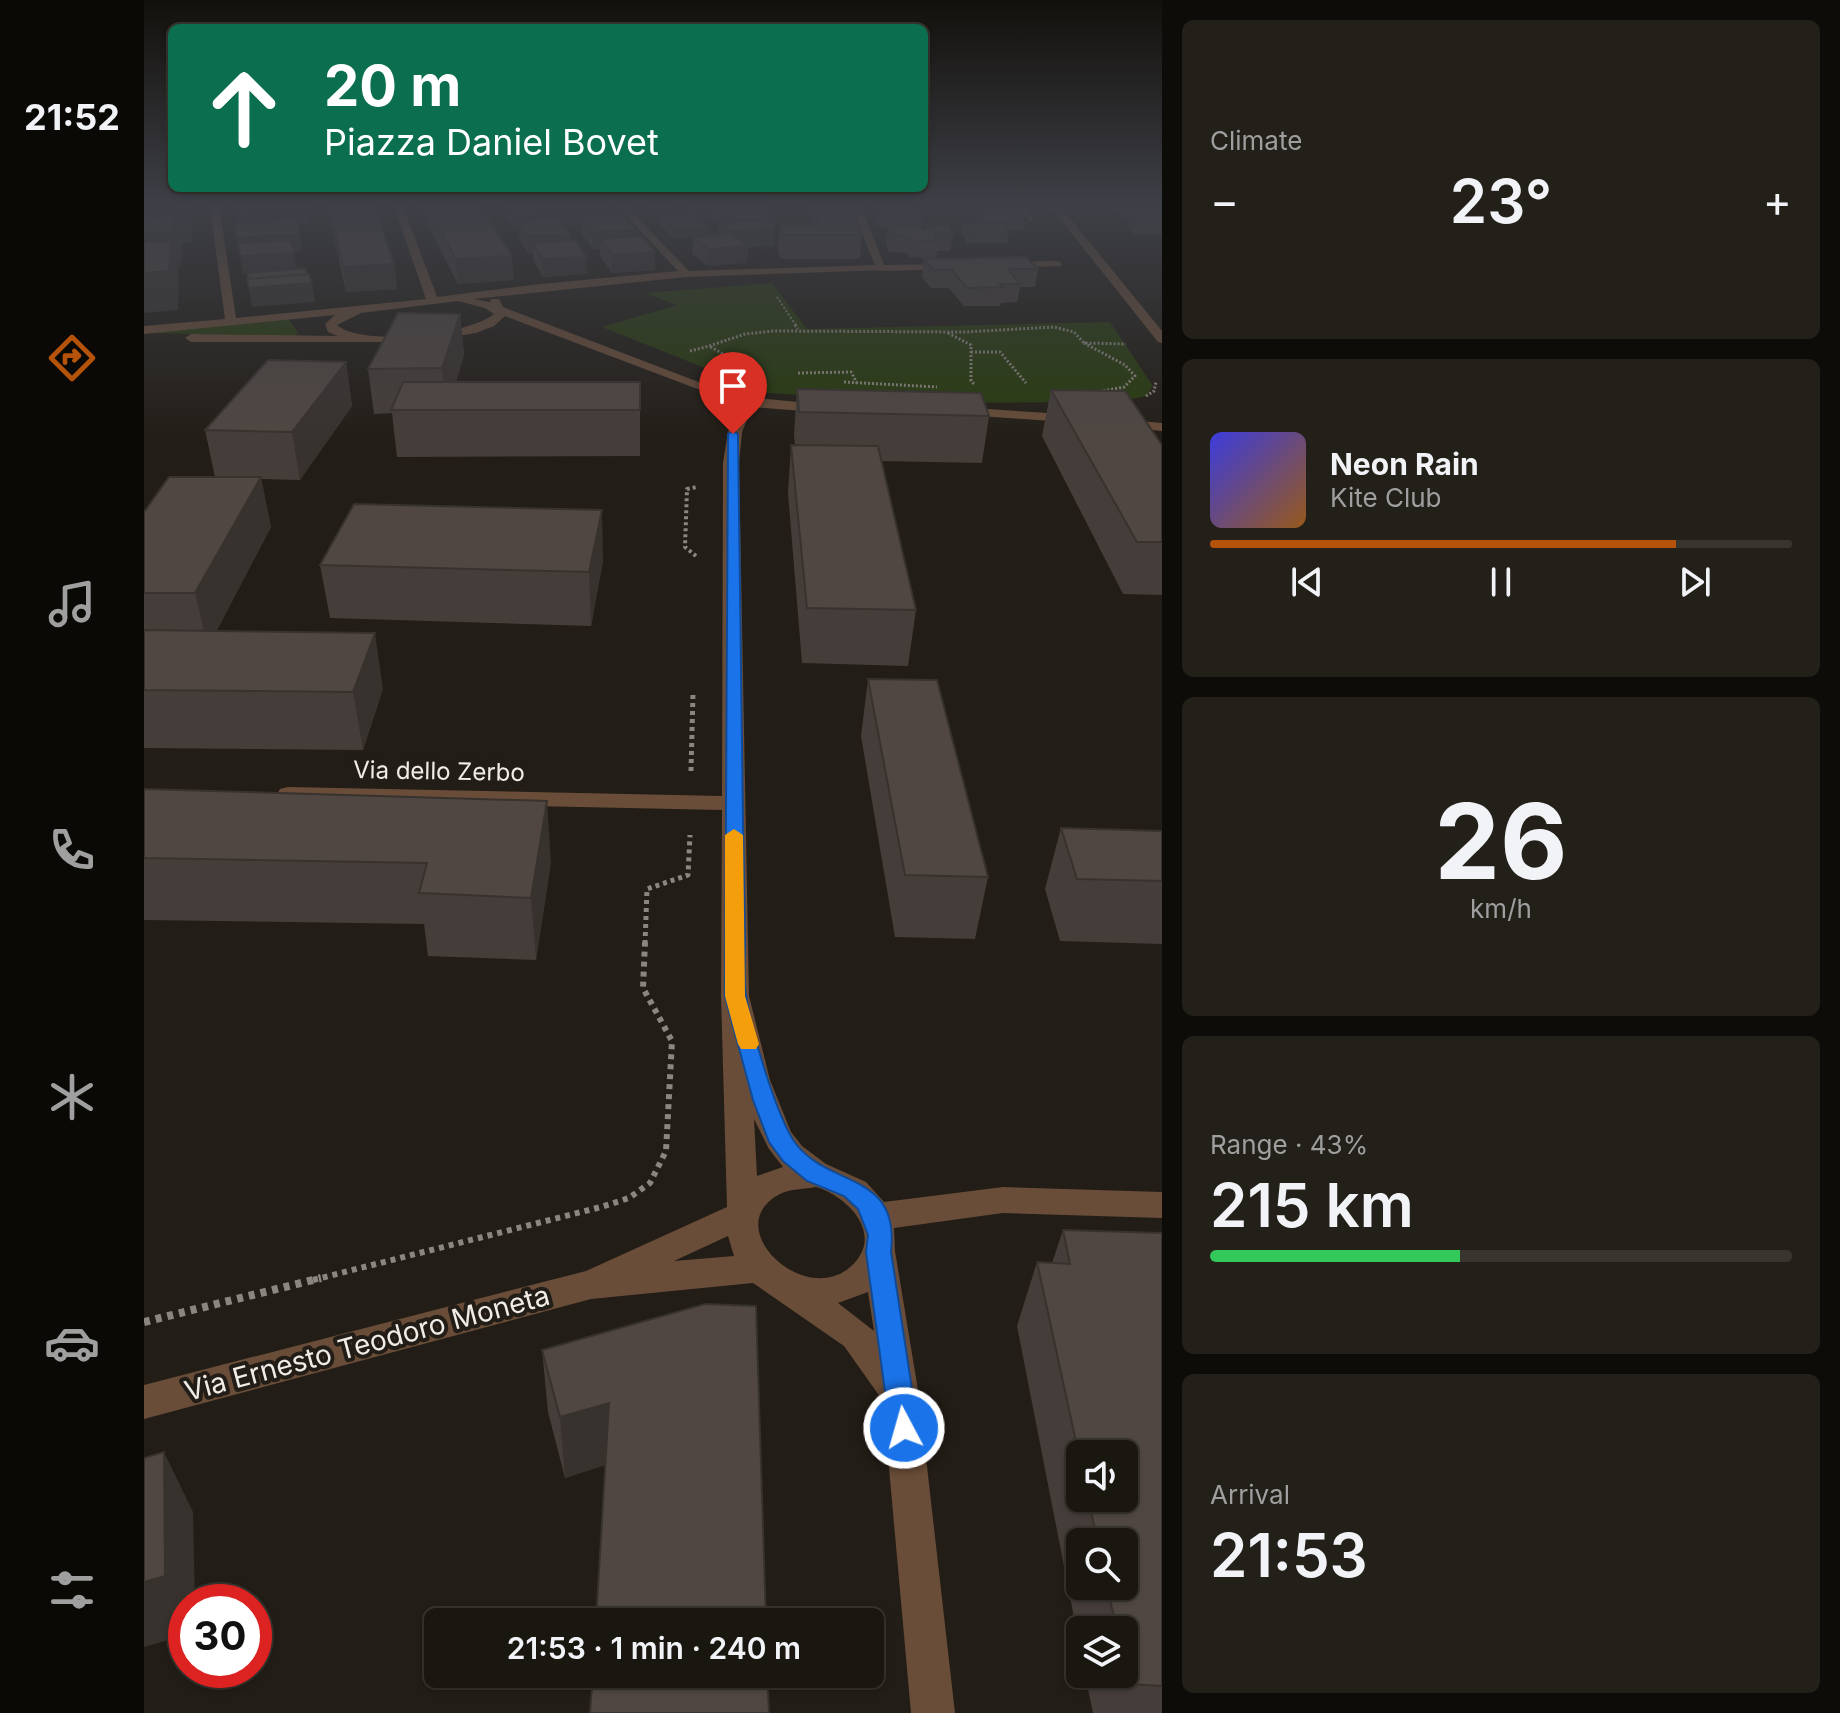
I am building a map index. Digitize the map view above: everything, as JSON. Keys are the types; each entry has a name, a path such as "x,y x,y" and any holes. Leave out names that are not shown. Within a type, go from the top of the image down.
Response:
{"street":[{"path":"226,286 231,321"},
{"path":"427,286 433,301"},
{"path":"144,330 405,305 554,286"},
{"path":"1119,286 1162,339"},
{"path":"463,332 494,323 500,315 494,304 497,299 531,288"},
{"path":"433,301 477,303 665,371 720,396 748,403 850,409"},
{"path":"405,305 424,337"},
{"path":"364,340 343,336 331,327 341,316 365,309"},
{"path":"144,338 364,340 508,329 569,335"},
{"path":"748,403 737,418 731,463 735,996 743,1214 741,1232 746,1251 758,1268 856,1335 901,1396"},
{"path":"936,411 1032,414 1162,430"},
{"name":"Via dello Zerbo","path":"271,793 733,803"},
{"path":"735,996 777,1135 791,1154 816,1174 852,1189 867,1202 876,1217 881,1235 879,1252 901,1396 933,1713"},
{"path":"743,1214 750,1199 778,1178 816,1174"},
{"path":"876,1217 1003,1200 1162,1205"},
{"name":"Via Ernesto Teodoro Moneta","path":"591,1284 743,1214"},
{"path":"787,1287 810,1292 833,1290 854,1283 869,1270 879,1252"},
{"name":"Via Ernesto Teodoro Moneta","path":"144,1402 591,1284 758,1268"}],"path":[{"path":"776,295 799,330"},
{"path":"738,378 733,374 734,360 709,346 712,343 745,334 799,330 944,331 1054,327 1074,332 1092,353 1115,360 1135,376 1129,385 1121,389 1087,393"},
{"path":"944,331 971,345 971,381 977,389"},
{"path":"1084,343 1131,344"},
{"path":"971,352 1000,352 1026,383"},
{"path":"798,373 851,372 858,383"},
{"path":"834,381 939,387"},
{"path":"698,558 685,547 687,489 702,486 702,474"},
{"path":"144,1322 601,1207 629,1198 650,1183 666,1151 672,1041 643,988 647,889 688,875 691,826 659,826 661,781 691,782 694,678"}],"green space":[{"path":"774,286 807,329 1110,322 1153,386 1146,396 1118,402 941,403 768,393 602,327 677,305 644,293"},
{"path":"289,319 298,333 295,336 146,333"}],"building":[{"path":"965,286 1003,287 967,288"},
{"path":"398,313 460,314 442,368 368,369"},
{"path":"268,360 346,362 292,432 205,430"},
{"path":"403,382 640,382 640,410 391,410"},
{"path":"797,389 981,393 989,416 799,412"},
{"path":"1051,390 1125,391 1162,445 1162,542 1137,542"},
{"path":"791,445 878,446 916,610 807,608"},
{"path":"169,477 261,477 195,593 144,593 144,512"},
{"path":"354,504 602,510 589,572 320,565"},
{"path":"144,630 375,633 353,692 144,690"},
{"path":"868,679 937,680 988,877 905,875"},
{"path":"144,789 547,801 531,898 419,893 427,863 144,858"},
{"path":"1061,828 1162,831 1162,881 1077,879"},
{"path":"1063,1230 1162,1233 1162,1686 1138,1685 1138,1616 1114,1616 1110,1600 1138,1600 1138,1528 1095,1528 1091,1512 1138,1512 1138,1440 1076,1440 1037,1262 1070,1264"},
{"path":"705,1304 756,1306 766,1608 597,1608 609,1403 560,1417 542,1350"},
{"path":"164,1452 165,1576 144,1582 144,1458"},
{"path":"592,1688 768,1688 769,1713 590,1713"}],"slow traffic":[{"path":"734,835 735,996 748,1044"}],"route":[{"path":"733,434 735,996 777,1135 791,1154 816,1174 852,1189 867,1202 876,1217 881,1235 879,1252 904,1428"}]}
